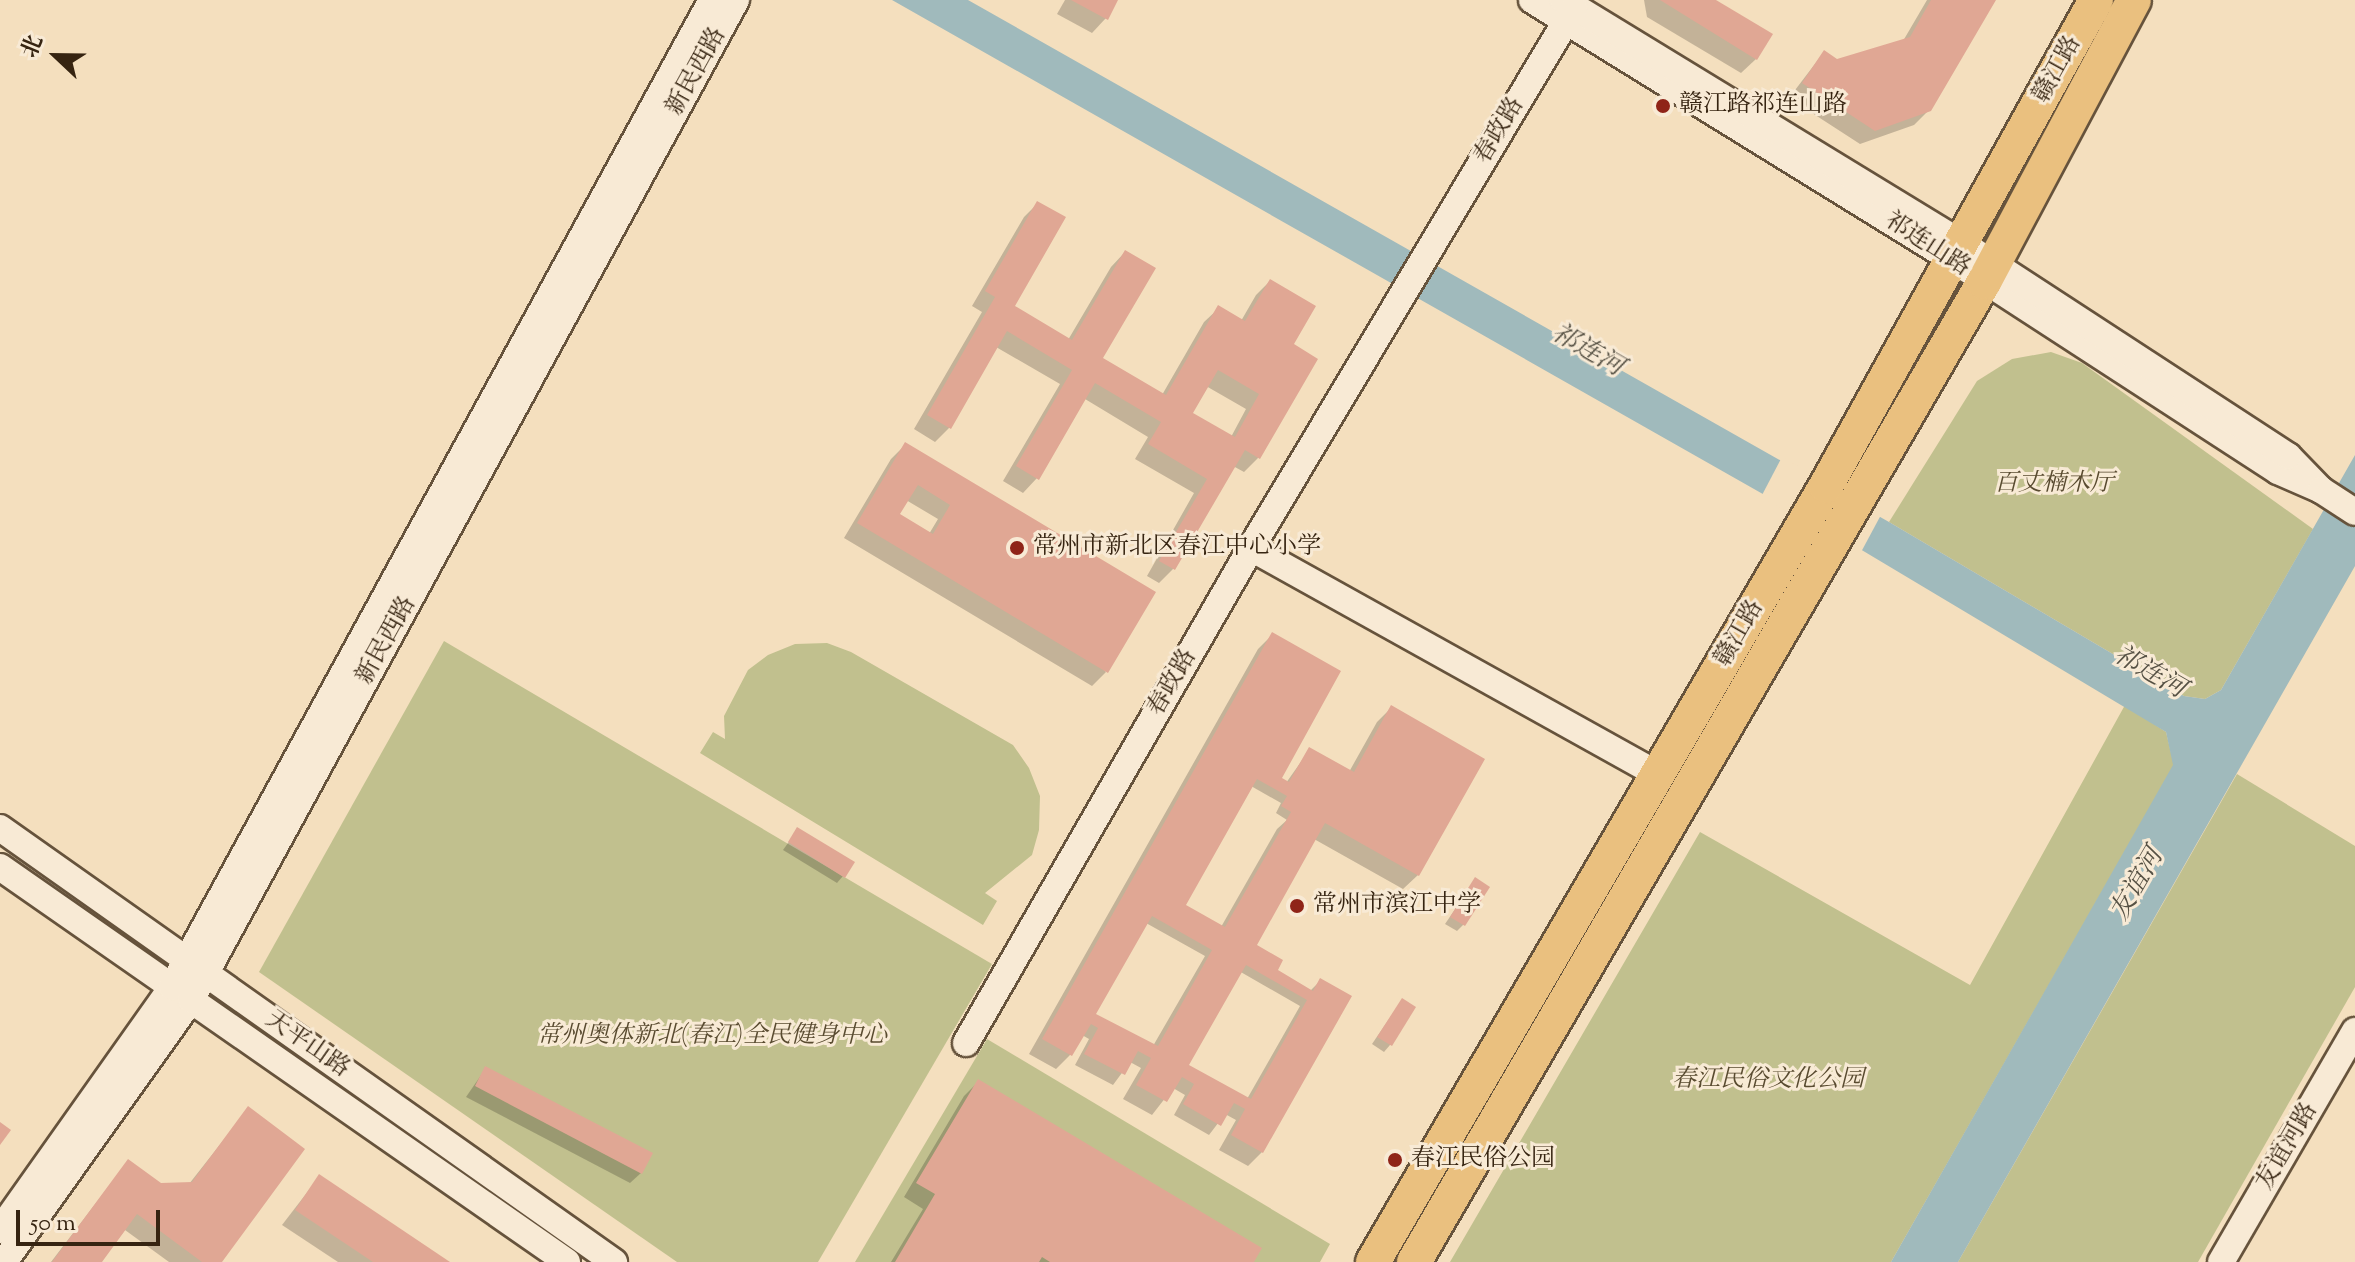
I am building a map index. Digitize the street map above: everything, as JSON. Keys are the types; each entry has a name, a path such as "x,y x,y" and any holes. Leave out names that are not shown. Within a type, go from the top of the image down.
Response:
{"main road":[{"name":"赣江路","path":"1373,1262 1790,549 2096,0"},
{"name":"赣江路","path":"1414,1262 1988,274 2134,0"}],"street":[{"name":"新民西路","path":"4,1262 182,993 712,0"},
{"name":"新民西路","path":"196,967 736,0"},
{"name":"祁连山路","path":"1532,0 1570,7 1988,274 2288,456 2321,490 2355,512"},
{"name":"春政路","path":"966,1043 1251,548 1570,7"},
{"path":"1251,548 1659,775"},
{"name":"天平山路","path":"0,828 614,1262"},
{"name":"天平山路","path":"0,867 567,1262"},
{"name":"新民西路","path":"0,1230 182,993"},
{"name":"友谊河路","path":"2221,1262 2355,1031"}],"green space":[{"name":"百丈楠木厅","path":"2051,352 2082,363 2313,529 2221,690 2205,699 2184,696 1889,522 1977,381 2012,359"},
{"name":"常州奥体新北(春江)全民健身中心","path":"444,641 992,964 818,1262 677,1262 259,972"},
{"path":"827,643 851,652 1013,745 1029,768 1040,796 1039,830 1032,855 985,893 997,901 983,925 700,753 713,732 725,739 724,716 748,670 768,655 795,644"},
{"name":"春江民俗文化公园","path":"2125,705 2166,732 2174,765 1891,1262 1450,1262 1700,832 1970,985"},
{"path":"2237,774 2355,846 2355,987 2198,1262 1958,1262"},
{"path":"987,1039 1330,1244 1320,1262 855,1262"}],"water":[{"path":"892,0 968,0 1889,522 2184,696 2205,699 2221,690 2355,455 2355,566 1958,1262 1891,1262 2173,765 2166,732 1860,549"}],"pier":[{"path":"1782,457 1882,513 1860,554 1761,497"}],"building":[{"path":"1071,0 1118,0 1108,20"},
{"path":"1660,0 1716,0 1773,34 1757,60"},
{"path":"1931,0 1996,0 1931,111 1875,131 1802,83 1824,50 1837,59 1910,37"},
{"path":"1037,201 1066,217 1015,306 1072,340 1125,250 1156,268 1103,358 1166,395 1218,305 1245,321 1270,279 1316,306 1294,344 1318,359 1260,459 1245,450 1175,570 1159,561 1207,479 1148,444 1161,422 1095,383 1039,480 1016,466 1072,370 1007,331 951,429 927,415 995,297 985,291","holes":["1218,370 1259,394 1235,437 1193,413"]},
{"path":"905,442 1156,592 1108,673 857,523","holes":["918,485 950,505 933,534 900,514"]},
{"path":"1272,632 1341,671 1282,778 1289,782 1309,747 1354,772 1391,705 1485,759 1419,876 1325,823 1257,945 1283,960 1278,970 1313,991 1320,978 1352,996 1263,1153 1231,1135 1245,1109 1234,1103 1221,1126 1183,1104 1194,1084 1182,1077 1167,1102 1136,1085 1151,1058 1138,1051 1125,1075 1084,1054 1098,1028 1091,1024 1072,1056 1042,1039","holes":["1257,779 1287,796 1281,806 1291,812 1225,927 1186,905","1152,916 1212,950 1158,1046 1096,1014","1246,965 1307,1000 1251,1099 1189,1065"]},
{"path":"797,827 855,862 845,878 788,842"},
{"path":"1475,877 1490,887 1465,926 1450,917"},
{"path":"1402,998 1416,1007 1392,1046 1377,1037"},
{"path":"485,1066 653,1153 642,1174 475,1086"},
{"path":"978,1079 1262,1248 1254,1262 1050,1262 1042,1257 1039,1262 895,1262 935,1194 916,1183"},
{"path":"248,1106 305,1149 222,1262 202,1262 137,1214 102,1262 52,1262 128,1159 161,1183 192,1182"},
{"path":"0,1122 11,1130 0,1145"},
{"path":"319,1174 450,1262 373,1262 295,1210"}],"place":[{"name":"赣江路祁连山路","path":"1663,106"},
{"name":"常州市新北区春江中心小学","path":"1017,548"},
{"name":"常州市滨江中学","path":"1297,906"},
{"name":"春江民俗公园","path":"1395,1160"}],"water label":[{"name":"祁连河","path":"1587,351"},
{"name":"祁连河","path":"2149,673"},
{"name":"友谊河","path":"2138,885"}]}
